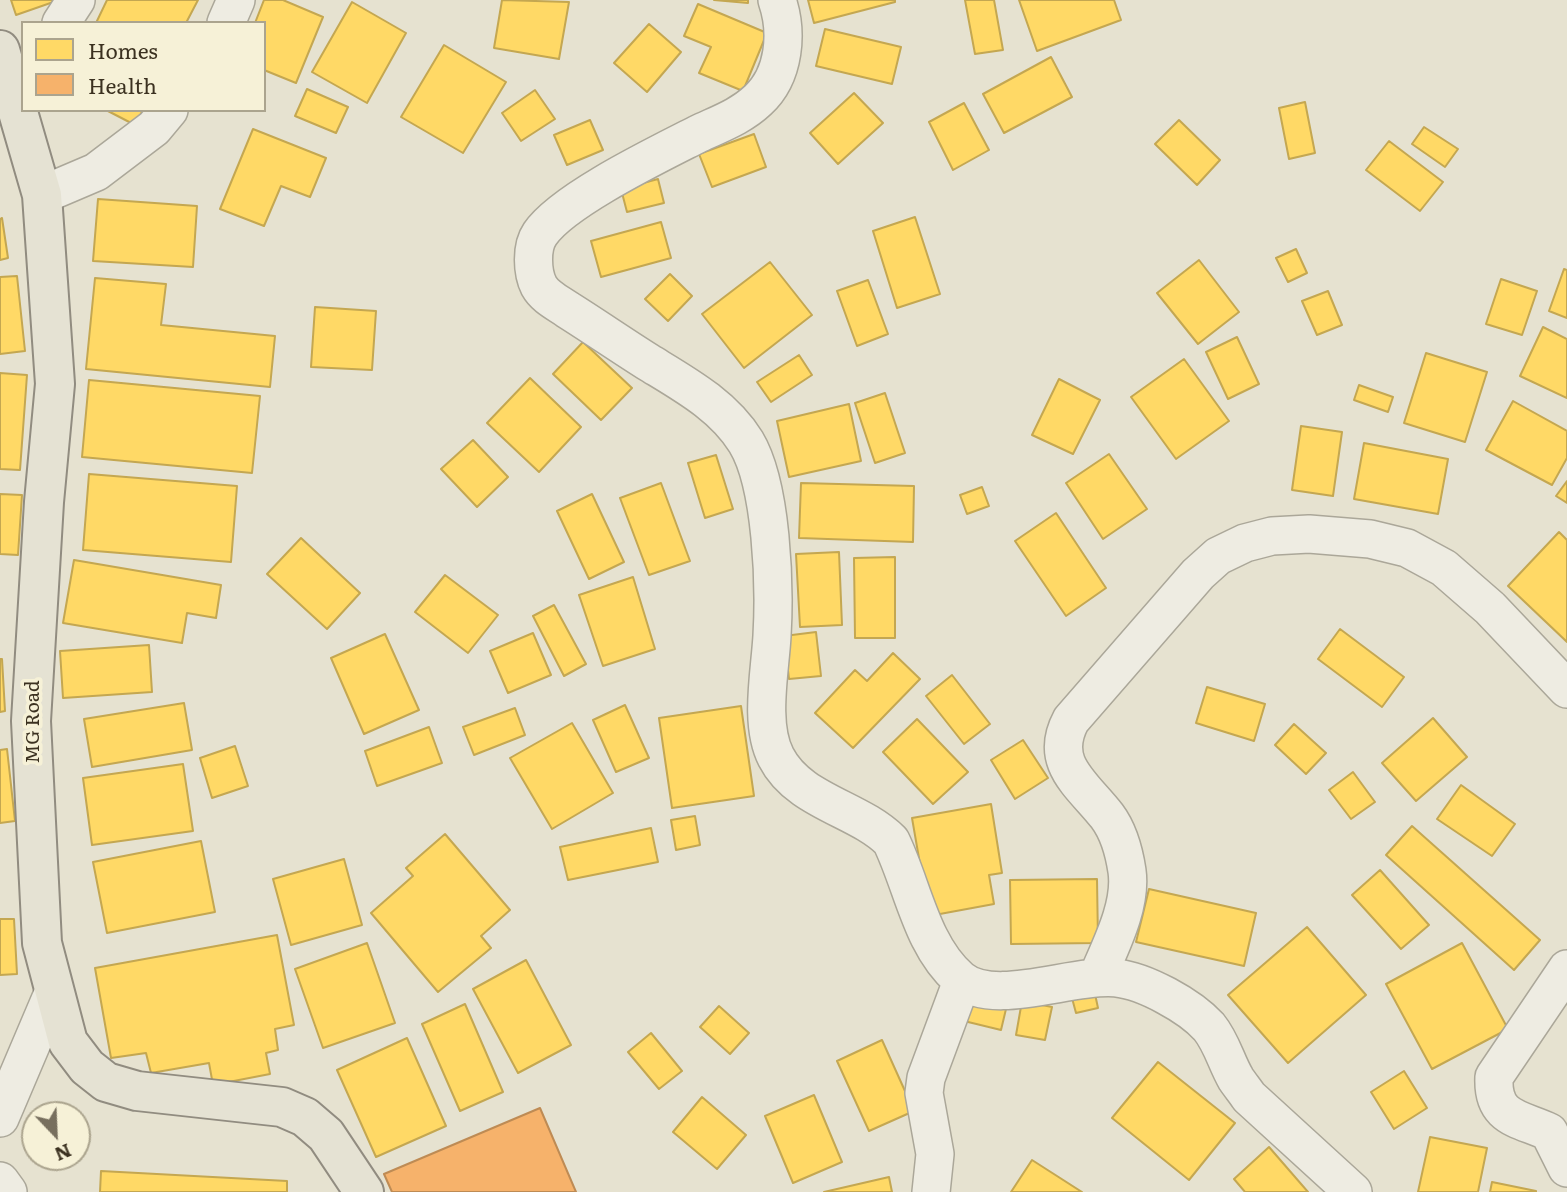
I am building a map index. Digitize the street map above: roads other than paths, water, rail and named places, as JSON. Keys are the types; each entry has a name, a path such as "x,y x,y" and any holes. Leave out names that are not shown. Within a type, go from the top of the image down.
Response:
{"main road":[{"name":"MG Road","path":"10,60 21,108"},
{"name":"MG Road","path":"22,112 41,195 55,384 44,502 30,721 42,943 68,1042 87,1067 106,1082 136,1091 282,1107 306,1117 326,1135 364,1192"}],"street":[{"path":"62,21 76,0"},
{"path":"227,21 236,0"},
{"path":"777,0 782,15 782,53 774,78 760,99 734,119 700,133 608,182 547,225 538,237 534,251 540,287 557,303 697,391 725,416 747,443 764,491 771,546 772,634 768,714 776,758 792,777 813,794 850,812 891,841 933,943 948,966 962,981 984,989 1006,991 1115,977 1141,983 1166,995 1208,1027 1220,1044 1236,1079 1249,1097 1353,1192"},
{"path":"41,195 96,173 154,128 167,112"},
{"path":"1097,978 1114,937 1124,903 1128,874 1121,843 1108,818 1068,768 1063,755 1065,732 1071,720 1198,574 1218,556 1245,543 1272,536 1309,534 1370,539 1407,548 1444,568 1490,608 1567,689"},
{"path":"1567,969 1494,1077 1494,1088 1497,1100 1507,1115 1549,1132 1567,1168"},
{"path":"931,1192 936,1154 924,1093 926,1078 962,981"},
{"path":"0,1118 54,990"},
{"path":"0,1181 8,1192"}]}
